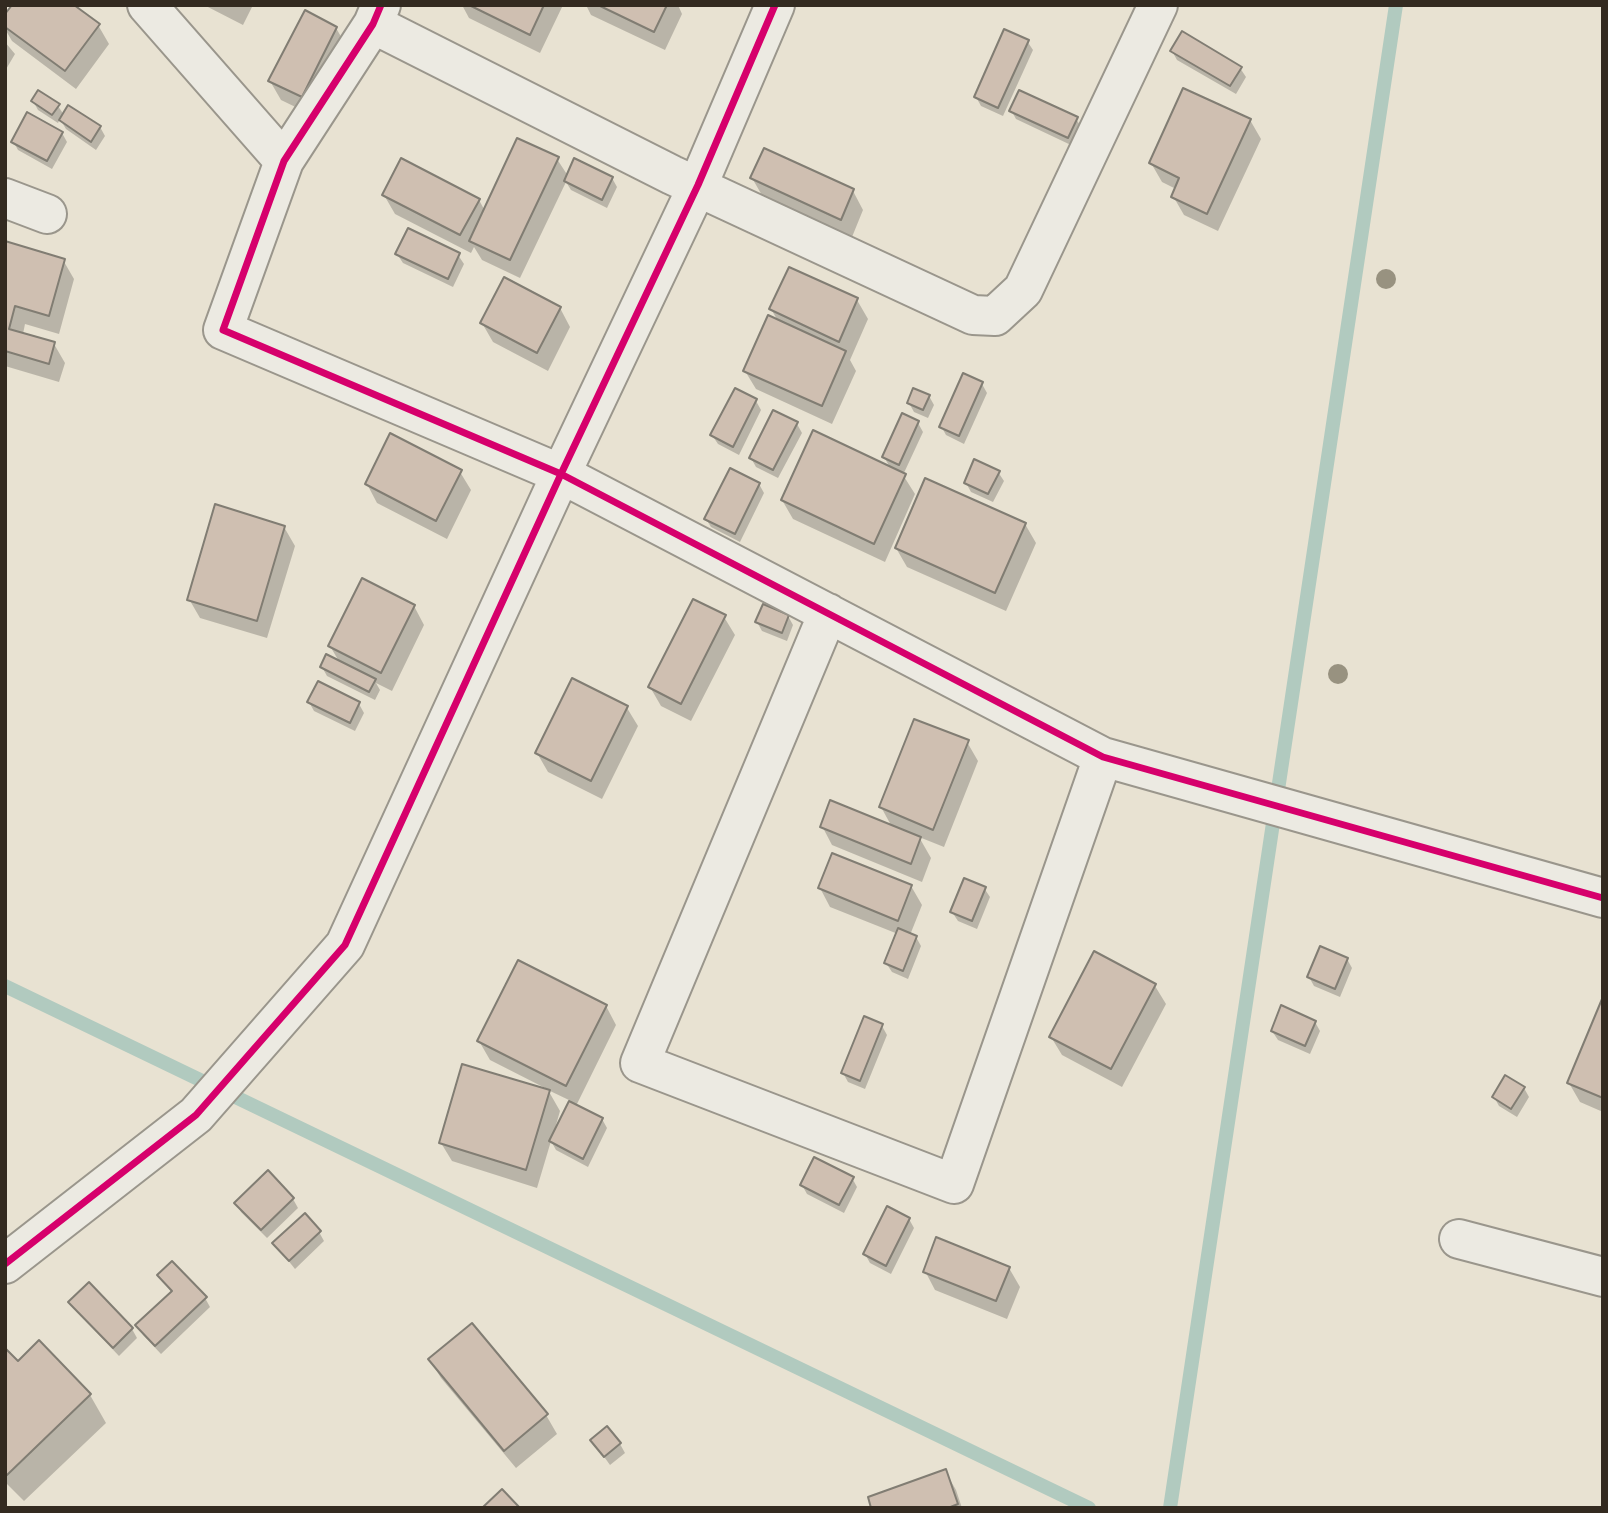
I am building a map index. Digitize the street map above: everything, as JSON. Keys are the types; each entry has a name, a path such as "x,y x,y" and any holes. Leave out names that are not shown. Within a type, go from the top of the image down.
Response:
{"street":[{"path":"147,5 284,161"},
{"path":"5,1264 196,1115 345,945 561,474 698,185 775,5"},
{"path":"1158,5 1023,290 995,316 973,315 672,175 377,15 284,161 223,330 561,474 1103,757 1603,898"},
{"path":"5,198 47,214"},
{"path":"828,613 640,1063 954,1184 1103,757"},
{"path":"1459,1238 1603,1276"}],"building":[{"path":"12,5 74,5 100,24 65,71 5,27 5,14"},
{"path":"469,5 544,5 530,35"},
{"path":"598,5 667,5 654,32"},
{"path":"305,10 337,27 302,97 268,81"},
{"path":"1004,29 1029,40 998,108 974,97"},
{"path":"1182,31 1242,67 1230,86 1170,51"},
{"path":"1183,88 1251,119 1207,214 1171,197 1179,178 1149,163"},
{"path":"38,90 60,104 52,115 31,101"},
{"path":"1019,90 1078,117 1068,138 1009,111"},
{"path":"68,105 101,126 91,142 59,120"},
{"path":"27,112 63,132 47,161 11,142"},
{"path":"517,138 559,157 510,260 469,241"},
{"path":"764,148 854,189 841,220 750,178"},
{"path":"401,158 480,199 460,235 382,195"},
{"path":"574,158 613,177 602,200 564,181"},
{"path":"408,228 460,253 448,279 395,254"},
{"path":"5,241 65,259 49,316 15,306 9,329 55,342 49,364 5,351"},
{"path":"789,267 858,298 839,342 769,309"},
{"path":"504,277 561,307 537,353 480,323"},
{"path":"768,315 846,351 822,406 743,371"},
{"path":"963,373 983,382 959,436 939,427"},
{"path":"735,388 757,399 733,447 710,435"},
{"path":"913,388 930,395 923,410 907,403"},
{"path":"773,410 798,422 773,470 749,458"},
{"path":"902,413 919,421 899,465 882,457"},
{"path":"813,430 906,474 874,544 781,500"},
{"path":"390,433 462,470 436,521 365,484"},
{"path":"974,459 1000,471 988,494 964,483"},
{"path":"730,468 760,483 735,534 704,519"},
{"path":"925,478 1026,523 995,593 895,548"},
{"path":"215,504 285,526 257,621 187,600"},
{"path":"362,578 415,605 381,673 328,646"},
{"path":"693,599 726,615 681,704 648,687"},
{"path":"763,604 789,615 782,633 755,622"},
{"path":"326,654 376,679 369,692 320,667"},
{"path":"572,678 628,706 591,781 535,753"},
{"path":"318,681 360,702 350,723 307,702"},
{"path":"914,719 969,740 933,830 879,807"},
{"path":"830,800 921,837 911,864 820,827"},
{"path":"832,853 912,885 898,921 818,888"},
{"path":"964,878 986,887 972,921 950,912"},
{"path":"898,928 917,936 903,971 884,963"},
{"path":"1320,946 1348,958 1335,989 1307,977"},
{"path":"1094,951 1156,984 1111,1069 1049,1037"},
{"path":"518,960 607,1005 566,1086 477,1041"},
{"path":"1603,999 1603,1098 1567,1083"},
{"path":"1281,1005 1316,1021 1305,1046 1271,1031"},
{"path":"864,1016 883,1024 860,1081 841,1073"},
{"path":"462,1064 550,1090 526,1170 439,1143"},
{"path":"1505,1075 1525,1087 1511,1109 1492,1097"},
{"path":"569,1101 603,1118 583,1159 549,1141"},
{"path":"814,1157 854,1177 839,1205 800,1185"},
{"path":"268,1170 294,1198 261,1230 234,1203"},
{"path":"887,1206 910,1218 886,1266 863,1254"},
{"path":"305,1213 321,1231 289,1261 272,1243"},
{"path":"936,1237 1010,1267 996,1301 923,1272"},
{"path":"172,1261 207,1297 155,1346 135,1325 172,1291 157,1275"},
{"path":"89,1282 133,1328 113,1348 68,1302"},
{"path":"472,1323 548,1414 504,1451 428,1359"},
{"path":"39,1340 91,1394 7,1475 5,1348 18,1361"},
{"path":"607,1426 621,1443 604,1457 590,1440"},
{"path":"946,1469 958,1504 948,1508 871,1508 868,1497"},
{"path":"502,1489 520,1508 482,1508"}],"waterway":[{"path":"1170,1508 1396,5"},
{"path":"5,986 1089,1508"}],"cycle path":[{"path":"381,5 373,24 284,161 223,330 561,474 1103,757 1603,898"},
{"path":"5,1264 196,1115 345,945 561,474 698,185 775,5"}]}
